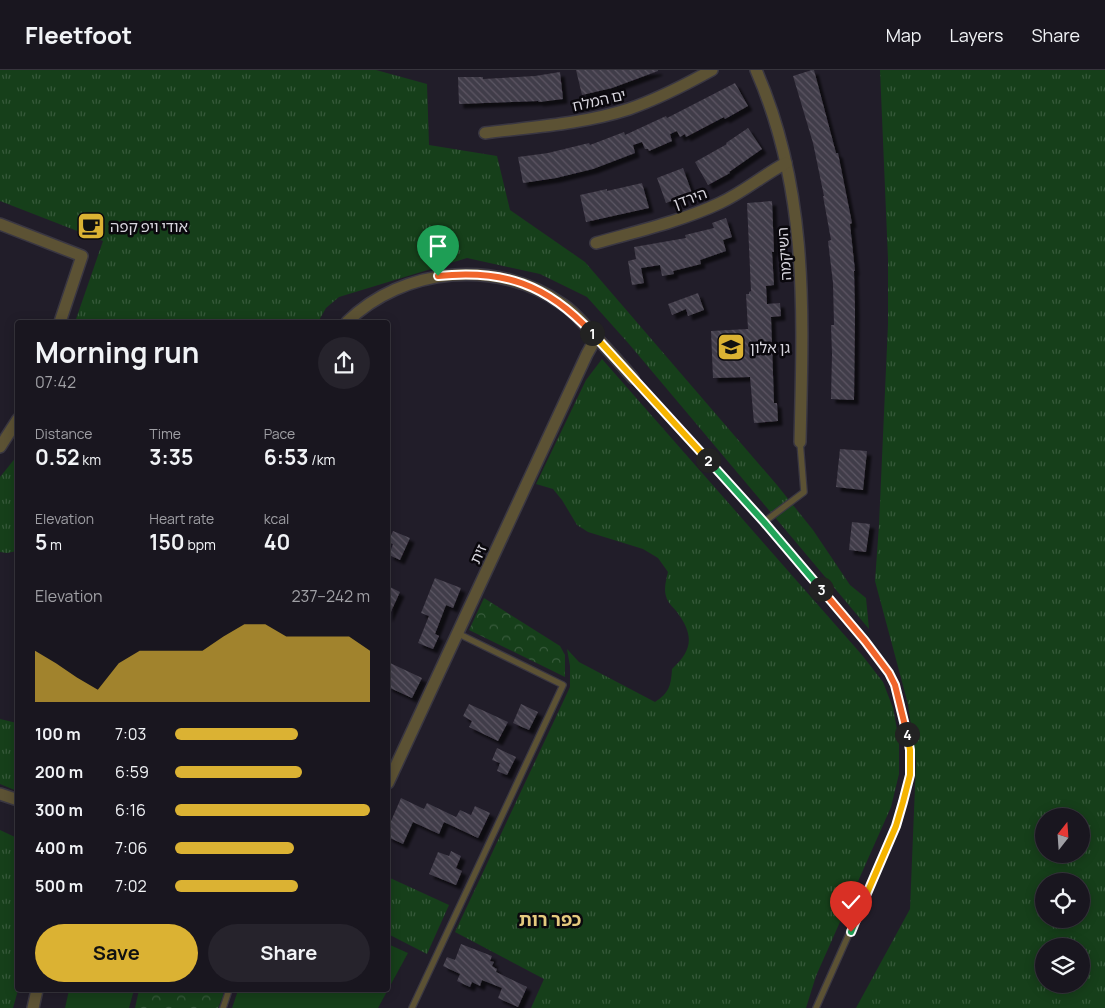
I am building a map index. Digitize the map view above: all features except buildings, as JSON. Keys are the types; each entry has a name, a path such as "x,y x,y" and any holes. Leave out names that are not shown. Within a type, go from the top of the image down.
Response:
{"street":[{"name":"ים המלח","path":"485,134 591,118 628,110 661,97 712,70"},
{"name":"השיקמה","path":"756,70 766,93 786,163 795,207 801,264 800,442"},
{"name":"הירדן","path":"596,243 649,228 718,204 786,163"},
{"path":"0,224 82,256 61,320"},
{"path":"350,320 372,302 418,282 438,276 483,274 510,279 550,296 576,315 634,378"},
{"name":"זית","path":"390,779 596,338"},
{"path":"0,447 15,424"},
{"path":"0,794 15,799"},
{"path":"33,1008 37,992"}],"lane":[{"path":"634,378 764,522 865,641 889,673 895,685 910,750 910,775 896,826 816,1008"},
{"path":"764,522 804,492 800,442"},
{"path":"412,1008 563,685 457,633"},
{"path":"223,1008 228,992"}],"green space":[{"path":"0,70 376,70 427,84 429,145 497,156 510,210 585,262 777,485 813,530 850,585 866,598 869,629 629,344 587,297 540,274 467,258 339,297 326,308 319,320 76,320 103,241 0,201"},
{"path":"880,70 1105,70 1105,1008 856,1008 910,909 916,762 908,704 875,581 888,324 888,259"},
{"path":"602,359 862,655 883,682 893,708 899,740 899,774 891,807 816,976 806,1008 531,1008 544,979 455,932 570,687 570,666 567,649 579,662 655,702 666,692 670,685 672,669 684,655 689,642 683,620 667,599 665,589 668,572 658,558 643,549 588,532 577,525 553,489 536,484 586,380"},
{"path":"15,458 15,551 7,553 0,552 0,477"},
{"path":"484,598 560,646 565,655 565,677 469,630"},
{"path":"0,719 15,723 15,790 0,784"},
{"path":"0,830 15,837 15,992 17,992 13,1008 0,1008"},
{"path":"390,878 449,905 427,954 390,935"},
{"path":"390,945 408,953 390,986"},
{"path":"69,992 133,992 129,1008 65,1008"},
{"path":"139,992 223,992 218,1008 135,1008"},
{"path":"237,992 387,992 378,1008 232,1008"}],"place":[{"name":"אודי ויפ קפה","path":"91,226"},
{"name":"גן אלון","path":"731,347"}],"district":[{"name":"כפר רות","path":"550,919"}],"route":[{"path":"438,276 483,274 510,279 550,296 576,315 764,522 865,641 889,673 895,685 905,722 910,750 910,775 896,826 851,932"}]}
